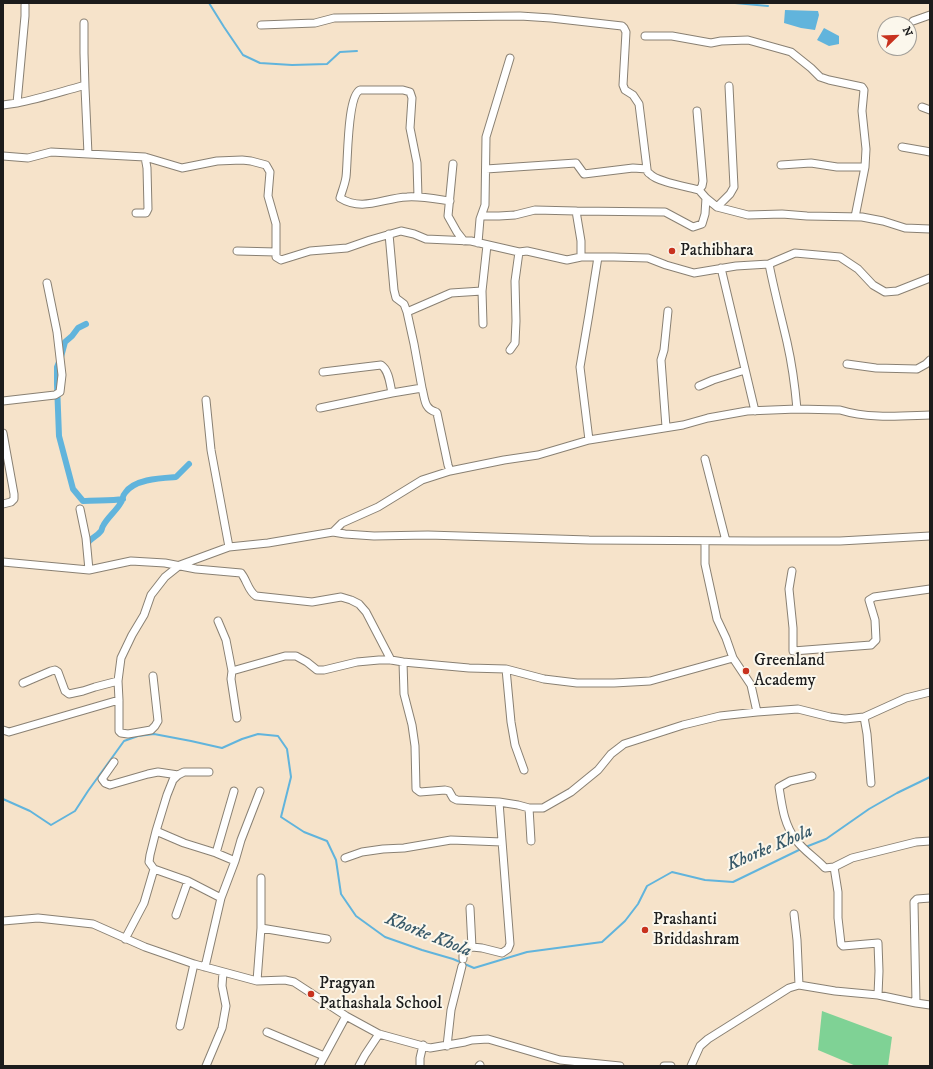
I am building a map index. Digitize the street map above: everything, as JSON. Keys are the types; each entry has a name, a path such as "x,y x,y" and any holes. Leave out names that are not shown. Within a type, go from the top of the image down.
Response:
{"street":[{"path":"17,103 25,5"},
{"path":"917,20 930,15"},
{"path":"261,25 315,23 334,18 520,16 622,26 626,32 623,85 625,90 633,95 639,104 647,169 649,174 675,185 699,190 717,207 748,214 862,217 883,221 905,228 930,229"},
{"path":"84,23 88,154"},
{"path":"645,36 672,36 711,43 721,40 748,40 791,52 812,68 820,77 862,87 864,90 862,111 866,149 865,167 855,217"},
{"path":"478,243 480,219 485,205 486,137 510,58"},
{"path":"3,105 38,99 82,86 85,88"},
{"path":"717,207 730,194 734,187 729,86"},
{"path":"418,198 417,163 410,128 412,98 410,92 403,90 357,91 350,119 346,178 340,198 346,202 357,204 374,203 395,198 408,197 418,198 450,201"},
{"path":"922,108 930,110"},
{"path":"697,111 703,181 699,190"},
{"path":"902,147 930,152"},
{"path":"3,156 28,158 51,152 145,157 182,168 217,161 242,160 266,165 270,172 268,196 276,224 276,257 281,260 310,251 347,248 401,231 426,239 471,241 519,252 527,251 567,260 581,257 614,256 648,258 694,273 736,266 768,264 795,253 840,257 858,269 873,285 885,292 897,291 930,278"},
{"path":"136,213 146,213 148,209 145,157"},
{"path":"781,165 811,163 837,168 865,167"},
{"path":"453,164 448,216 464,241"},
{"path":"486,169 576,164 584,174 633,168 647,169"},
{"path":"482,216 515,215 535,210 665,212 693,227 702,224 705,214 706,198"},
{"path":"576,211 582,241 581,257"},
{"path":"389,234 396,298 404,304 407,312 427,408 437,413 450,471"},
{"path":"483,324 482,291 487,245"},
{"path":"237,251 276,252"},
{"path":"510,350 515,343 515,281 519,252"},
{"path":"589,440 580,367 598,257"},
{"path":"768,264 787,343 798,409"},
{"path":"721,268 755,411"},
{"path":"3,401 55,395 60,392 62,375 57,332 47,283"},
{"path":"407,312 451,293 482,291"},
{"path":"666,427 661,360 664,350 668,311"},
{"path":"847,364 876,368 917,369 930,360"},
{"path":"323,372 381,365 386,371 392,393"},
{"path":"699,386 712,380 745,370"},
{"path":"320,408 422,388"},
{"path":"206,400 211,450 229,547"},
{"path":"333,532 342,523 378,507 422,480 450,471 538,455 589,440 755,411 798,409 840,410 875,416 930,415"},
{"path":"3,433 14,494 14,499 11,502 3,504"},
{"path":"705,459 726,541"},
{"path":"80,509 86,538 89,570"},
{"path":"153,676 158,721 151,730 128,734 121,733 119,731 118,681 121,658 144,614 151,595 165,577 180,565 229,547 268,543 333,532 374,536 422,535 589,540 726,541 840,541 930,536"},
{"path":"705,540 705,564 717,618 733,658 750,685 757,712"},
{"path":"3,562 89,570 131,562 165,563 196,569 241,573 252,593 256,596 312,602 341,597 359,604 366,612 391,660"},
{"path":"792,571 789,589 793,628 793,651 871,645 876,640 874,620 869,600 874,597 930,589"},
{"path":"218,621 226,640 232,671 231,679 237,718"},
{"path":"232,671 285,656 296,656 317,670 324,670 357,662 391,660 469,668 506,669 544,679 577,682 621,682 650,681 733,658"},
{"path":"403,662 404,694 412,725 415,746 416,789 420,792 445,790 457,800 499,802 529,808 543,808 571,792 598,770 611,754 624,744 683,725 720,716 798,709 845,719 864,717 906,698 930,692"},
{"path":"506,669 511,722 515,745 524,770"},
{"path":"23,683 55,670 58,672 65,691 69,694 118,681"},
{"path":"3,730 9,732 119,700"},
{"path":"864,717 868,734 871,783"},
{"path":"114,762 102,779 105,783 110,785 158,772 178,775"},
{"path":"208,772 184,772 178,775 174,780 156,831 150,855 150,862 154,869 188,881 221,898"},
{"path":"812,776 790,781 779,788 782,810 788,827 796,840 825,868 834,867 852,858 916,842 930,841"},
{"path":"216,853 234,791"},
{"path":"205,967 221,898 260,791"},
{"path":"447,1046 451,1010 463,952 472,947 502,953 508,949 510,944 499,802"},
{"path":"529,808 531,841"},
{"path":"156,831 184,843 216,853 235,861"},
{"path":"345,858 362,852 404,848 451,840 502,842"},
{"path":"834,867 838,892 838,918 841,944 843,946 878,943 878,995"},
{"path":"125,939 144,903 154,869"},
{"path":"257,981 261,928 261,878"},
{"path":"176,915 188,881"},
{"path":"916,1003 914,902 917,899 930,898"},
{"path":"470,908 472,947"},
{"path":"794,914 799,986"},
{"path":"3,921 38,918 93,924 145,947 194,964 257,981 285,980 294,982 346,1016 379,1034 430,1048 447,1046 472,1040 488,1039 560,1060 607,1066 620,1066"},
{"path":"261,928 327,939"},
{"path":"180,1026 194,964"},
{"path":"206,1066 224,1021 226,1006 222,986 223,972"},
{"path":"691,1066 700,1046 708,1039 789,988 799,986 878,995 930,1005"},
{"path":"319,1066 346,1016"},
{"path":"267,1032 324,1056"},
{"path":"359,1066 379,1034"},
{"path":"420,1066 423,1045"},
{"path":"664,1066 671,1066"}],"green space":[{"path":"822,1011 892,1037 888,1066 856,1066 818,1050"}],"water":[{"path":"785,10 818,11 819,15 815,30 784,23"},
{"path":"824,28 839,36 839,44 829,46 817,40"}],"waterway":[{"path":"209,3 243,55 260,63 292,65 327,64 340,52 357,51"},
{"path":"735,3 768,6"},
{"path":"86,324 78,328 65,342 57,367 59,436 73,489 83,501 123,499"},
{"path":"87,546 89,541 101,531 105,523 121,503 124,494 129,488 148,480 176,477 189,464"},
{"name":"Khorke Khola","path":"3,799 30,811 51,825 75,811 124,741 138,736 154,734 222,748 258,734 278,736 287,749 291,777 281,817 304,832 327,841 336,860 341,894 356,916 385,937 453,959 474,968 527,952 602,942 625,921 638,904 647,886 672,872 705,880 733,882 803,848 826,839 869,809 930,777"}],"place":[{"name":"Pathibhara","path":"672,251"},
{"name":"Greenland Academy","path":"746,671"},
{"name":"Prashanti Briddashram","path":"645,930"},
{"name":"Pragyan Pathashala School","path":"311,994"}]}
